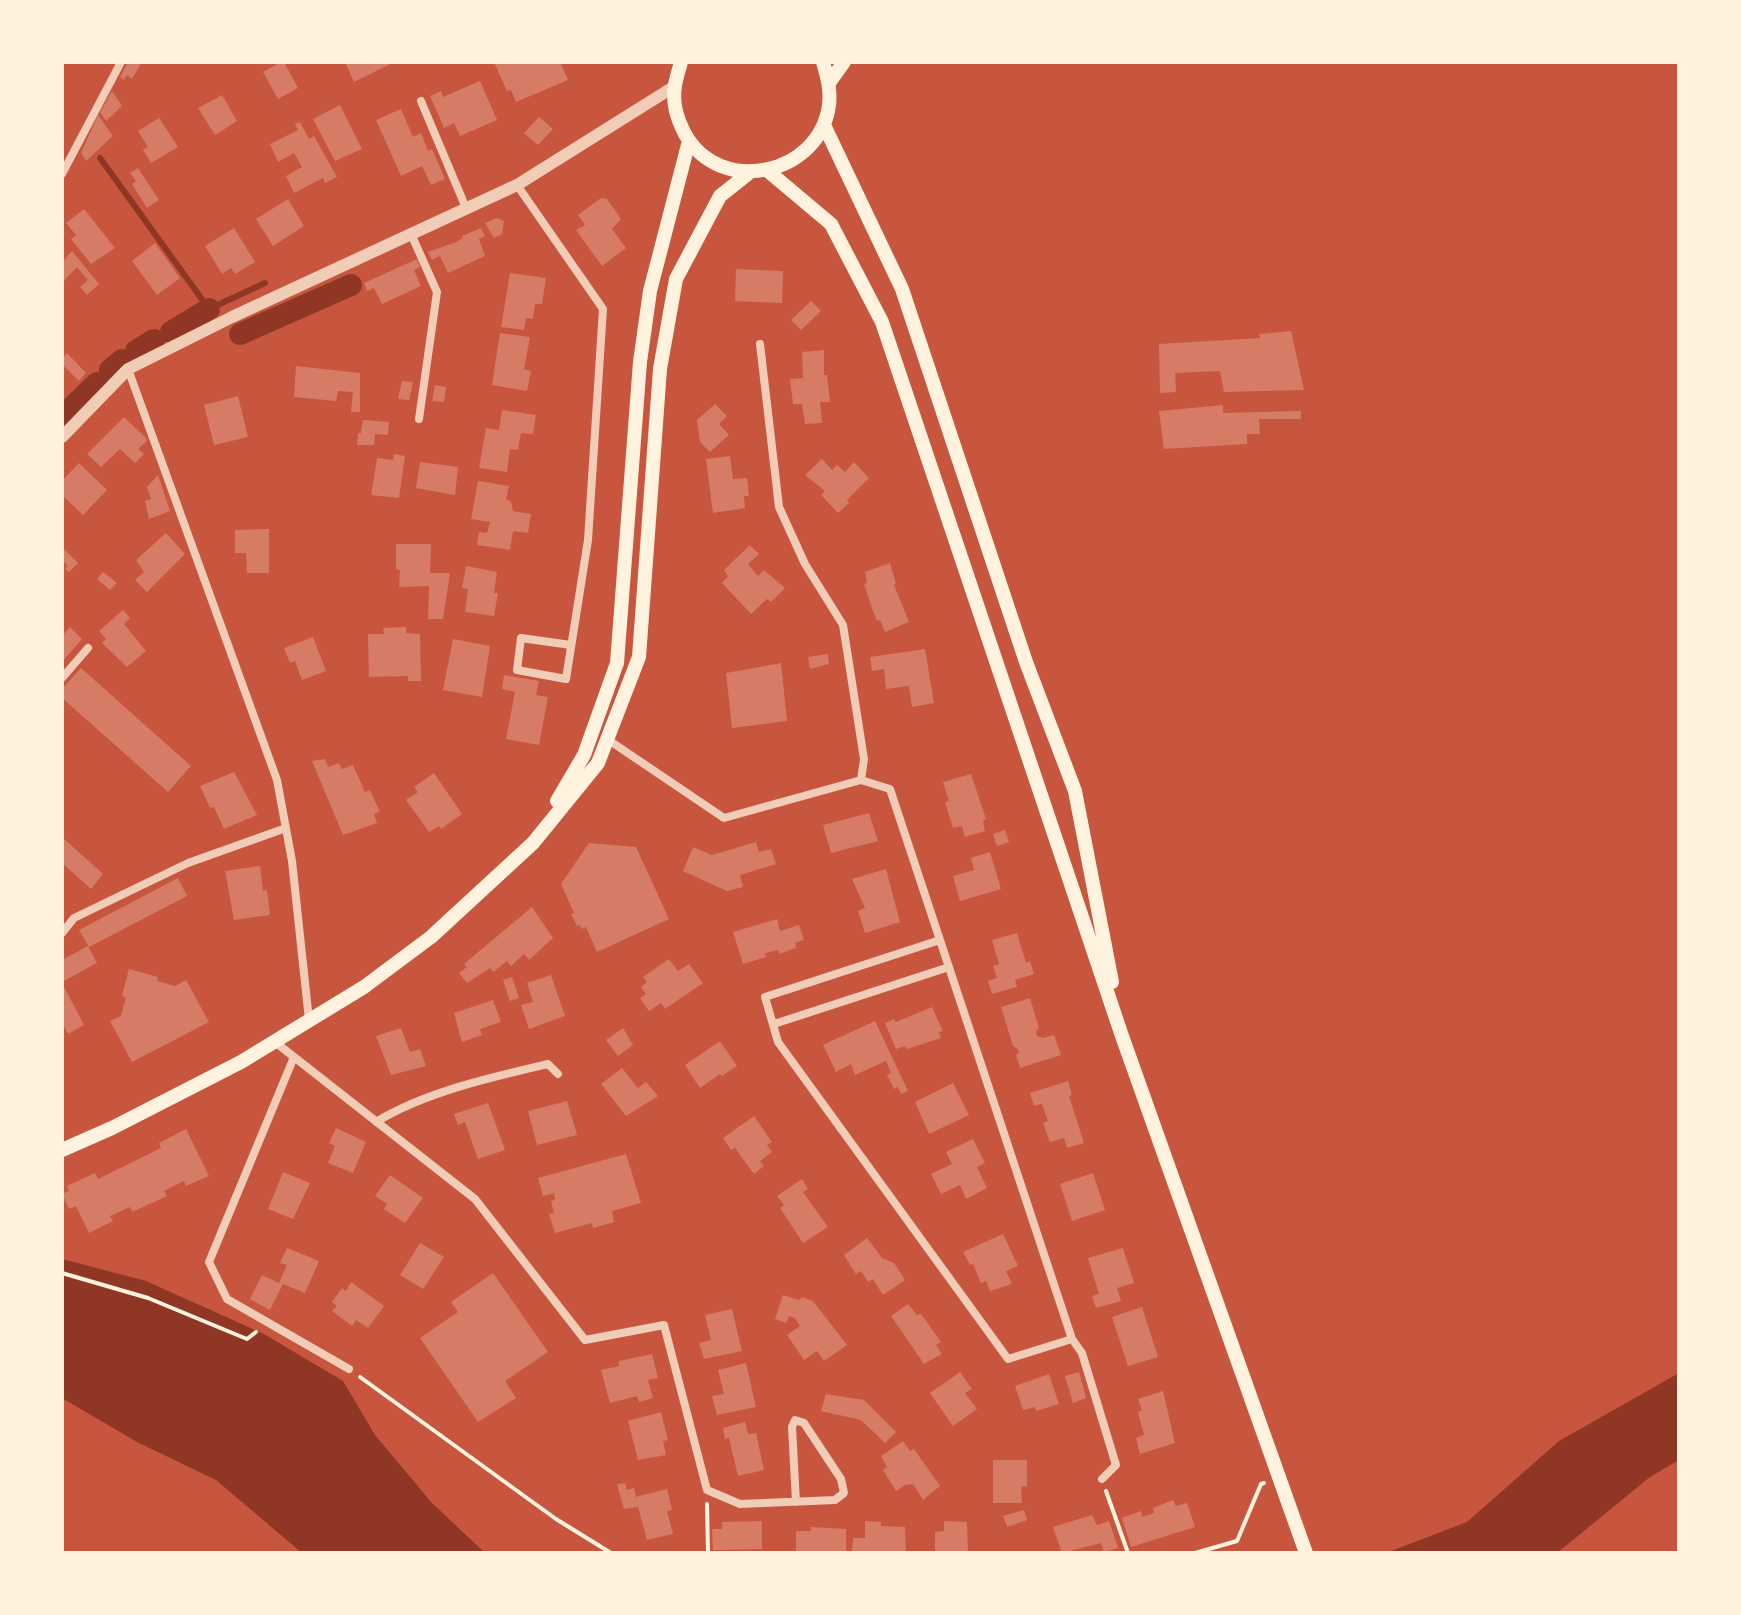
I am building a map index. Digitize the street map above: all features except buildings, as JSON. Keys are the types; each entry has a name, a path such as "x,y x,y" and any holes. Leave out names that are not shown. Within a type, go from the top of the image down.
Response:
{"main road":[{"path":"681,62 675,86 677,115 689,141 716,163 749,173 768,171 792,162 811,146 824,125 830,104 829,83 823,62"},
{"path":"829,83 844,62"},
{"path":"824,125 902,289 1026,662 1075,791 1122,1036"},
{"path":"533,843 584,755 617,663 640,362 650,291 689,141"},
{"path":"768,171 831,224 882,322 1122,1036 1306,1553"},
{"path":"62,1150 241,1062 364,987 431,937 533,843 598,763 639,657 660,369 676,279 720,196 749,173"}],"street":[{"path":"62,174 121,62"},
{"path":"62,437 128,369 232,317 517,185 675,86"},
{"path":"421,101 466,208"},
{"path":"517,185 603,309 588,540 566,679 517,670 521,638 571,645"},
{"path":"411,234 437,292 419,419"},
{"path":"760,344 779,507 805,564 843,625 864,759 861,780"},
{"path":"128,369 277,780 286,828 309,1021"},
{"path":"62,678 88,648"},
{"path":"607,739 724,818 861,780 890,789 1072,1339 1082,1353 1116,1465 1102,1479"},
{"path":"62,933 74,918 188,863 286,828"},
{"path":"940,940 765,997 778,1042 1008,1359 1072,1339"},
{"path":"774,1024 949,967"},
{"path":"275,1042 475,1199 585,1340 664,1325 707,1490 740,1504 796,1502 835,1500 844,1493 841,1479 804,1423 795,1420 792,1427 796,1502"},
{"path":"294,1057 209,1262 227,1299 349,1369"},
{"path":"376,1122 399,1108 504,1074 548,1064 558,1074"}],"path":[{"path":"62,1273 148,1298 247,1339 268,1323"},
{"path":"349,1369 556,1519 611,1553"},
{"path":"1102,1479 1128,1553"},
{"path":"1195,1553 1237,1541 1261,1484 1278,1479"},
{"path":"707,1490 708,1553"}],"shaded area":[{"path":"62,1259 146,1281 264,1334 343,1381 375,1435 432,1503 485,1553 302,1553 216,1480 137,1442 62,1398"},
{"path":"1679,1373 1679,1460 1650,1477 1557,1553 1386,1553 1467,1522 1559,1441"}],"waterway":[{"path":"100,158 209,309 265,283"},
{"path":"240,334 351,285"},
{"path":"171,332 209,309"},
{"path":"136,351 154,340"},
{"path":"110,370 122,360"},
{"path":"62,417 97,383"}]}
